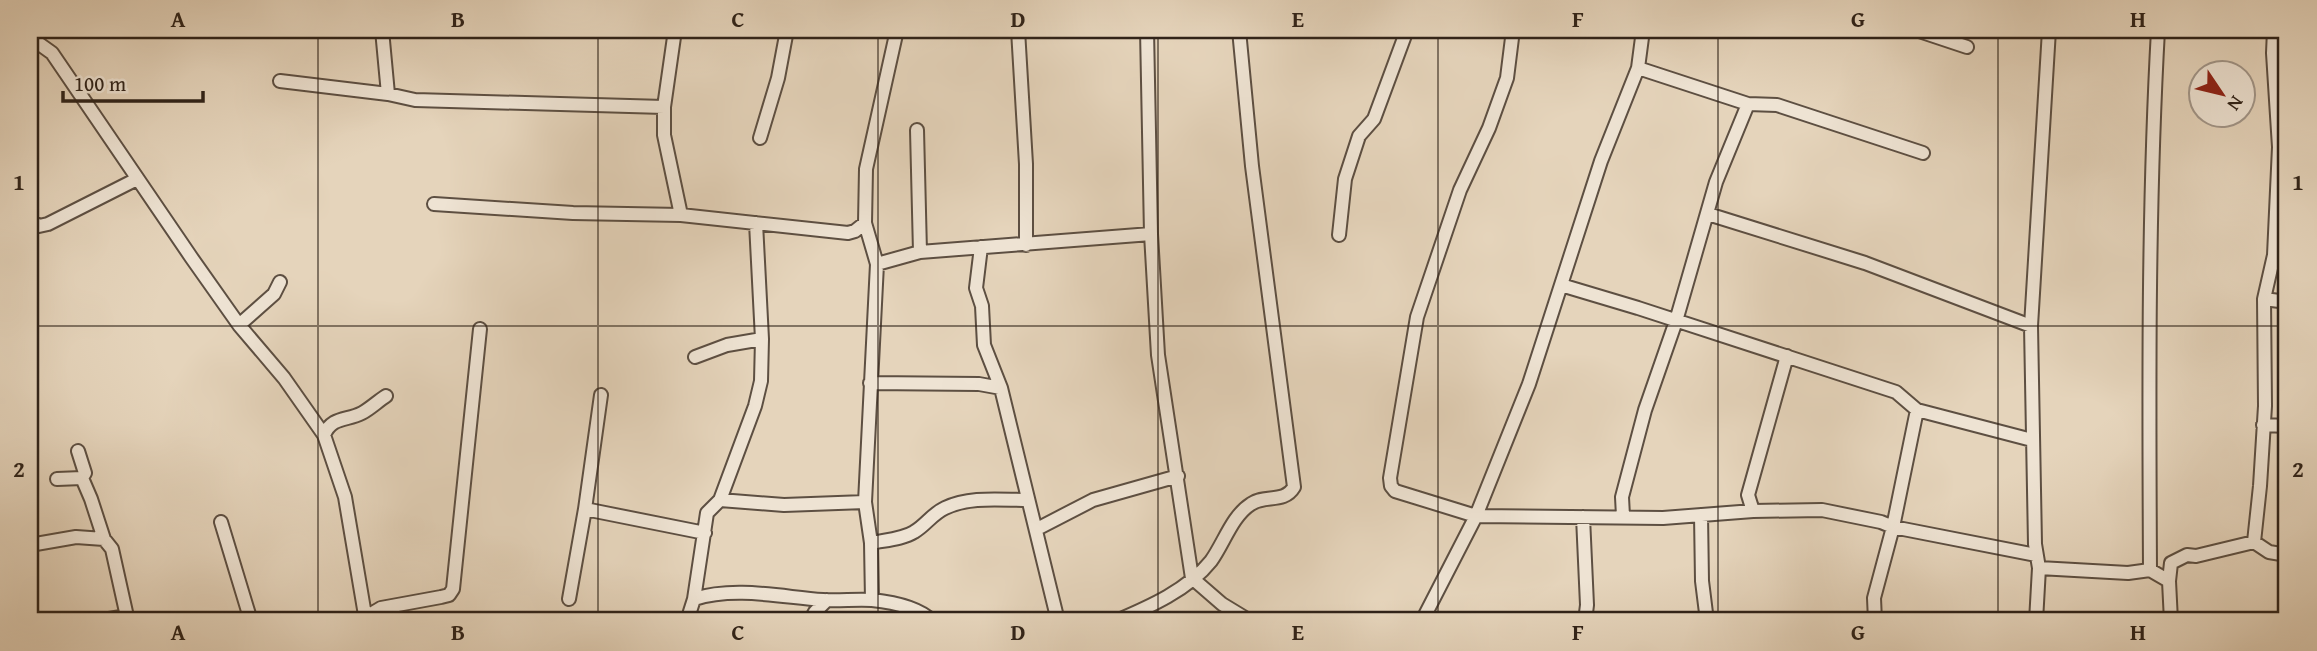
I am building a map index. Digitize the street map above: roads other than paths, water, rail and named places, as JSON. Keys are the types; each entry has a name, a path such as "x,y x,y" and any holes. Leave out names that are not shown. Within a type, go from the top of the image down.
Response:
{"street":[{"path":"30,30 38,43 51,52 239,325 284,378 324,435 345,497 366,619 381,608 449,595 453,589 480,329"},
{"path":"382,30 388,94"},
{"path":"675,30 664,107 664,135 681,215"},
{"path":"760,138 778,78 787,30"},
{"path":"873,600 871,543 865,502 877,264 863,228 866,169 897,30"},
{"path":"1018,30 1026,164 1026,245"},
{"path":"1147,30 1151,234 1158,355 1192,578 1222,604 1250,621"},
{"path":"1116,621 1156,604 1192,578 1209,562 1237,519 1252,503 1284,497 1294,488 1252,166 1239,30"},
{"path":"1339,235 1345,179 1359,136 1374,119 1407,30"},
{"path":"1513,30 1507,78 1489,128 1461,190 1417,317 1390,478 1395,491 1476,516 1663,517 1822,510 2037,561 2128,573 2150,570 2169,581"},
{"path":"1422,621 1476,516 1529,384 1601,161 1638,68 1643,30"},
{"path":"1916,30 1967,47"},
{"path":"2036,621 2031,326 2049,30"},
{"path":"2150,570 2154,100 2158,30"},
{"path":"2254,542 2263,425 2264,299 2274,255 2283,133 2273,53 2274,30"},
{"path":"1638,68 1748,104 1777,105 1923,153"},
{"path":"280,81 388,94 415,100 664,107"},
{"path":"1623,516 1622,497 1645,410 1676,321 1716,182 1748,104"},
{"path":"917,131 920,252"},
{"path":"30,221 39,226 48,224 137,179"},
{"path":"434,204 573,213 681,215 848,233 863,228"},
{"path":"1708,214 1865,263 2031,326"},
{"path":"687,621 694,599 707,513 720,500 755,407 761,380 762,339 756,223"},
{"path":"877,264 920,252 1151,234"},
{"path":"981,247 976,288 982,306 984,345 1001,388 1058,621"},
{"path":"239,325 274,294 280,282"},
{"path":"1561,285 1896,392 1917,410 2032,440"},
{"path":"2264,299 2287,302"},
{"path":"695,357 727,345 762,339"},
{"path":"1753,511 1748,495 1787,356"},
{"path":"870,383 979,384 1001,388"},
{"path":"569,599 601,395"},
{"path":"324,435 328,426 339,419 363,412 386,396"},
{"path":"1875,621 1874,598 1893,527 1917,410"},
{"path":"2263,425 2287,426"},
{"path":"78,451 85,473 82,478"},
{"path":"1037,530 1093,500 1178,476"},
{"path":"57,479 82,478"},
{"path":"82,478 92,499 104,539 112,549 127,619 97,621"},
{"path":"720,500 785,505 865,502"},
{"path":"871,543 909,535 932,515 960,502 1028,500"},
{"path":"585,509 705,533"},
{"path":"1700,515 1702,581 1707,621"},
{"path":"1583,517 1587,605 1585,621"},
{"path":"221,522 251,621"},
{"path":"30,545 76,537 104,539"},
{"path":"2171,621 2171,563 2254,542 2269,552 2286,555 2287,608"},
{"path":"694,599 722,592 827,600 873,600 913,609 932,621"},
{"path":"810,621 827,600"}]}
